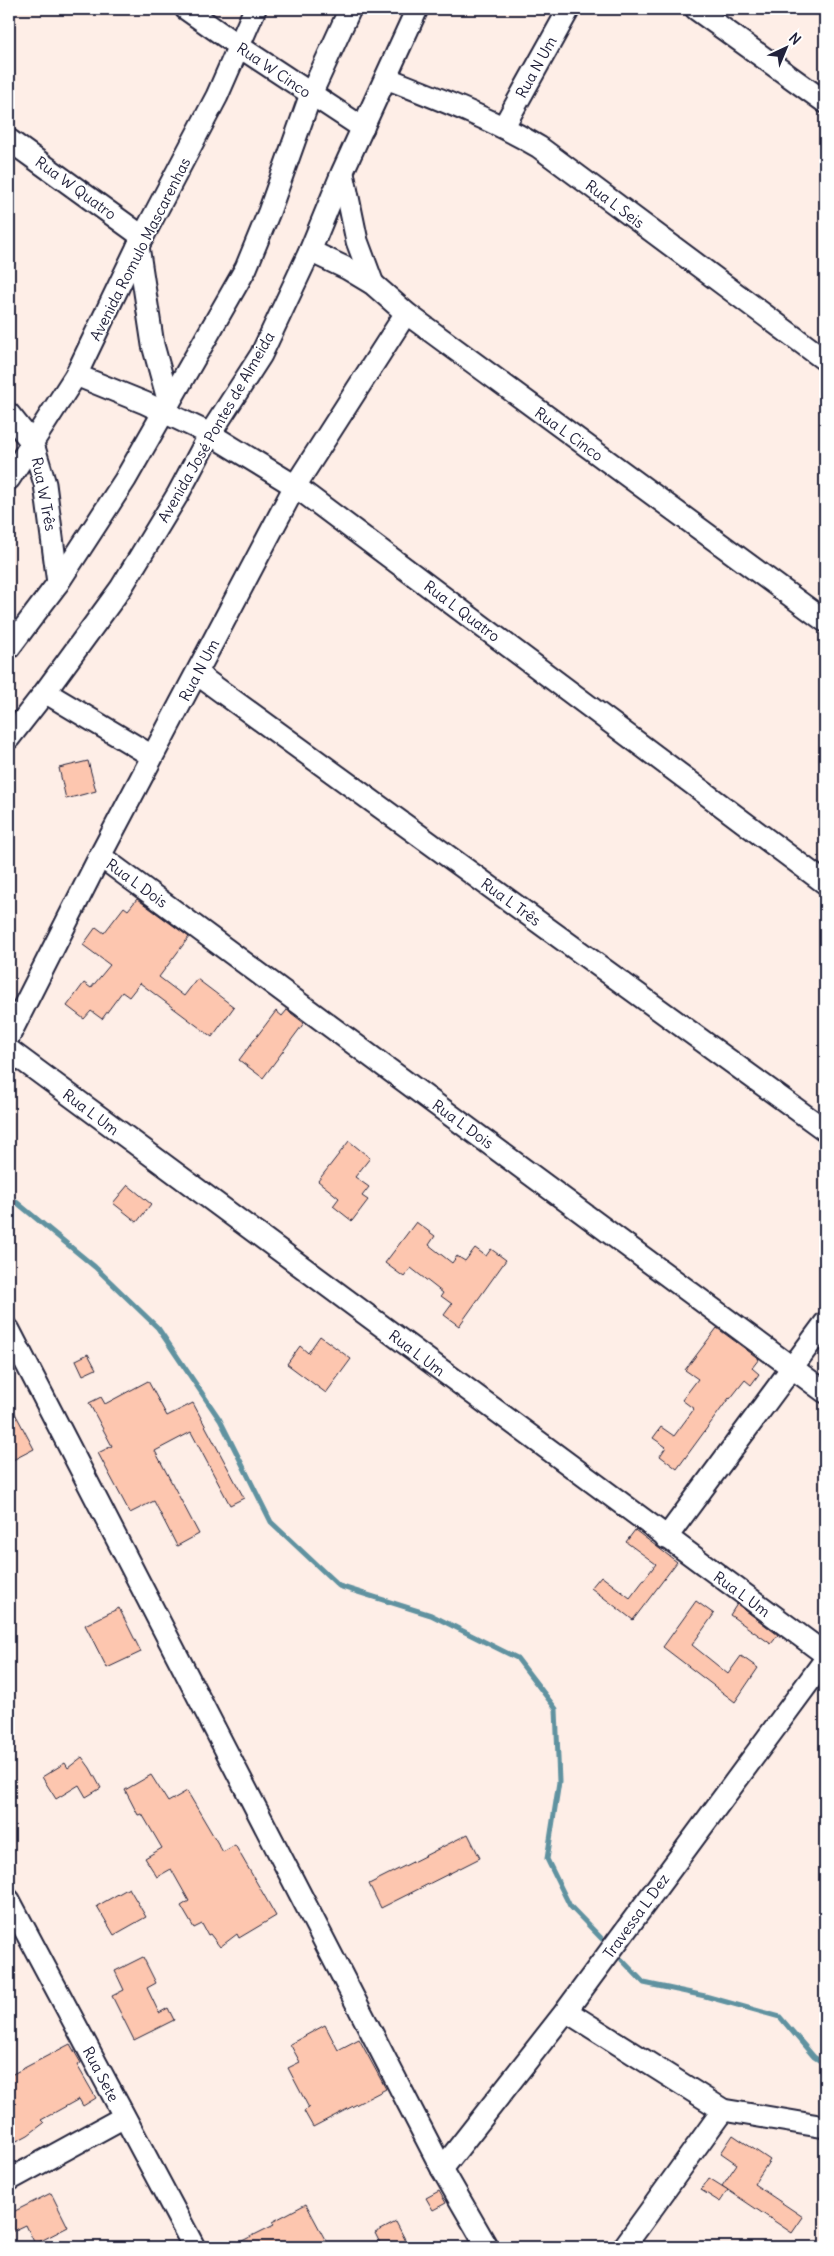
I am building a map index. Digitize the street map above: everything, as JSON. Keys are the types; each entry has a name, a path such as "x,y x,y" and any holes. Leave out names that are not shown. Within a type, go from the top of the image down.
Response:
{"street":[{"name":"Rua W Cinco","path":"186,9 240,48 363,128"},
{"name":"Avenida Romulo Mascarenhas","path":"9,480 76,375 140,241 195,141 240,48 255,9"},
{"path":"9,648 58,583 125,480 246,268 270,212 311,94 350,9"},
{"name":"Avenida José Pontes de Almeida","path":"9,738 45,692 126,580 178,494 210,434 261,355 310,251 342,173 417,9"},
{"name":"Rua N Um","path":"504,126 569,9"},
{"path":"696,9 825,102"},
{"name":"Rua L Seis","path":"386,78 504,126 561,164 825,360"},
{"name":"Rua W Quatro","path":"9,140 140,241"},
{"path":"342,173 357,241 373,284"},
{"path":"140,241 152,345 167,408"},
{"name":"Rua L Cinco","path":"310,251 348,269 373,284 406,313 825,621"},
{"name":"Rua N Um","path":"9,1036 100,856 294,486 406,313"},
{"name":"Rua L Quatro","path":"76,375 167,408 294,486 825,883"},
{"name":"Rua W Três","path":"9,414 33,444 45,484 58,583"},
{"name":"Rua L Três","path":"197,674 825,1130"},
{"path":"45,692 152,756"},
{"name":"Rua L Dois","path":"100,856 825,1392"},
{"name":"Rua L Um","path":"9,1050 825,1654"},
{"path":"666,1538 825,1323"},
{"path":"9,1330 442,2169 487,2247"},
{"name":"Travessa L Dez","path":"442,2169 566,2010 825,1660"},
{"name":"Rua Sete","path":"9,1900 194,2247"},
{"path":"566,2010 723,2110 825,2128"},
{"path":"624,2247 723,2110"},
{"path":"9,2180 124,2117"}],"building":[{"path":"88,761 96,791 66,799 59,768"},
{"path":"137,899 189,937 159,977 184,996 197,979 234,1007 212,1037 140,983 129,997 122,992 102,1019 91,1011 84,1019 67,1006 84,983 91,988 110,965 83,945 96,927 104,933 124,907 128,910"},
{"path":"287,1010 304,1023 263,1078 239,1060 276,1011 282,1016"},
{"path":"349,1141 370,1158 355,1177 369,1187 362,1196 368,1200 352,1221 333,1206 339,1198 318,1181"},
{"path":"128,1185 151,1204 137,1222 113,1203"},
{"path":"416,1222 435,1236 429,1245 452,1263 457,1256 465,1261 475,1248 486,1256 491,1249 506,1260 459,1326 444,1315 452,1304 441,1296 443,1293 411,1268 404,1277 385,1263"},
{"path":"717,1328 759,1359 752,1368 759,1374 751,1385 745,1380 729,1398 677,1469 660,1456 666,1447 653,1438 661,1427 674,1436 694,1409 682,1400 698,1379 685,1370"},
{"path":"320,1336 351,1359 326,1393 287,1364 300,1346 308,1353"},
{"path":"88,1354 96,1369 83,1375 76,1360"},
{"path":"148,1381 167,1416 193,1403 244,1498 230,1505 191,1432 155,1451 199,1534 177,1546 154,1501 130,1513 98,1453 112,1446 89,1403 101,1397 105,1404"},
{"path":"9,1402 34,1449 9,1462"},
{"path":"635,1530 677,1562 633,1620 591,1588 601,1576 630,1598 656,1564 626,1542"},
{"path":"696,1601 714,1614 692,1645 728,1674 741,1656 758,1668 735,1702 663,1647"},
{"path":"737,1604 778,1635 771,1644 730,1615"},
{"path":"119,1608 141,1652 107,1668 85,1625"},
{"path":"82,1757 101,1788 86,1797 79,1785 56,1799 42,1777 65,1763 68,1768"},
{"path":"151,1775 168,1802 187,1791 223,1852 235,1845 276,1916 239,1938 237,1934 220,1947 210,1934 208,1935 202,1924 194,1928 181,1906 189,1901 171,1869 157,1877 145,1858 162,1848 142,1814 138,1815 125,1790"},
{"path":"468,1834 480,1858 381,1908 369,1884"},
{"path":"129,1888 146,1917 114,1935 97,1906"},
{"path":"143,1957 156,1983 147,1988 159,2013 168,2008 174,2020 134,2040 112,1996 124,1990 115,1971"},
{"path":"325,2025 338,2050 359,2039 386,2089 313,2127 304,2111 309,2108 288,2068 300,2062 290,2044"},
{"path":"70,2044 81,2063 77,2065 96,2098 83,2106 79,2099 41,2120 44,2123 28,2135 9,2145 9,2076"},
{"path":"733,2135 770,2160 754,2184 803,2217 792,2233 722,2186 737,2164 721,2153"},
{"path":"709,2178 728,2190 720,2202 701,2190"},
{"path":"439,2191 446,2203 433,2210 426,2198"},
{"path":"51,2193 68,2227 35,2244 26,2225 9,2233 9,2214"},
{"path":"306,2204 329,2247 230,2247 274,2225 272,2222"},
{"path":"396,2222 409,2247 382,2247 375,2233"}],"waterway":[{"path":"9,1196 95,1267 158,1328 220,1420 271,1522 339,1586 431,1615 517,1658 556,1709 559,1782 547,1859 570,1906 602,1939"},
{"path":"622,1960 644,1983 705,1996 780,2017 814,2057 825,2064"}]}
